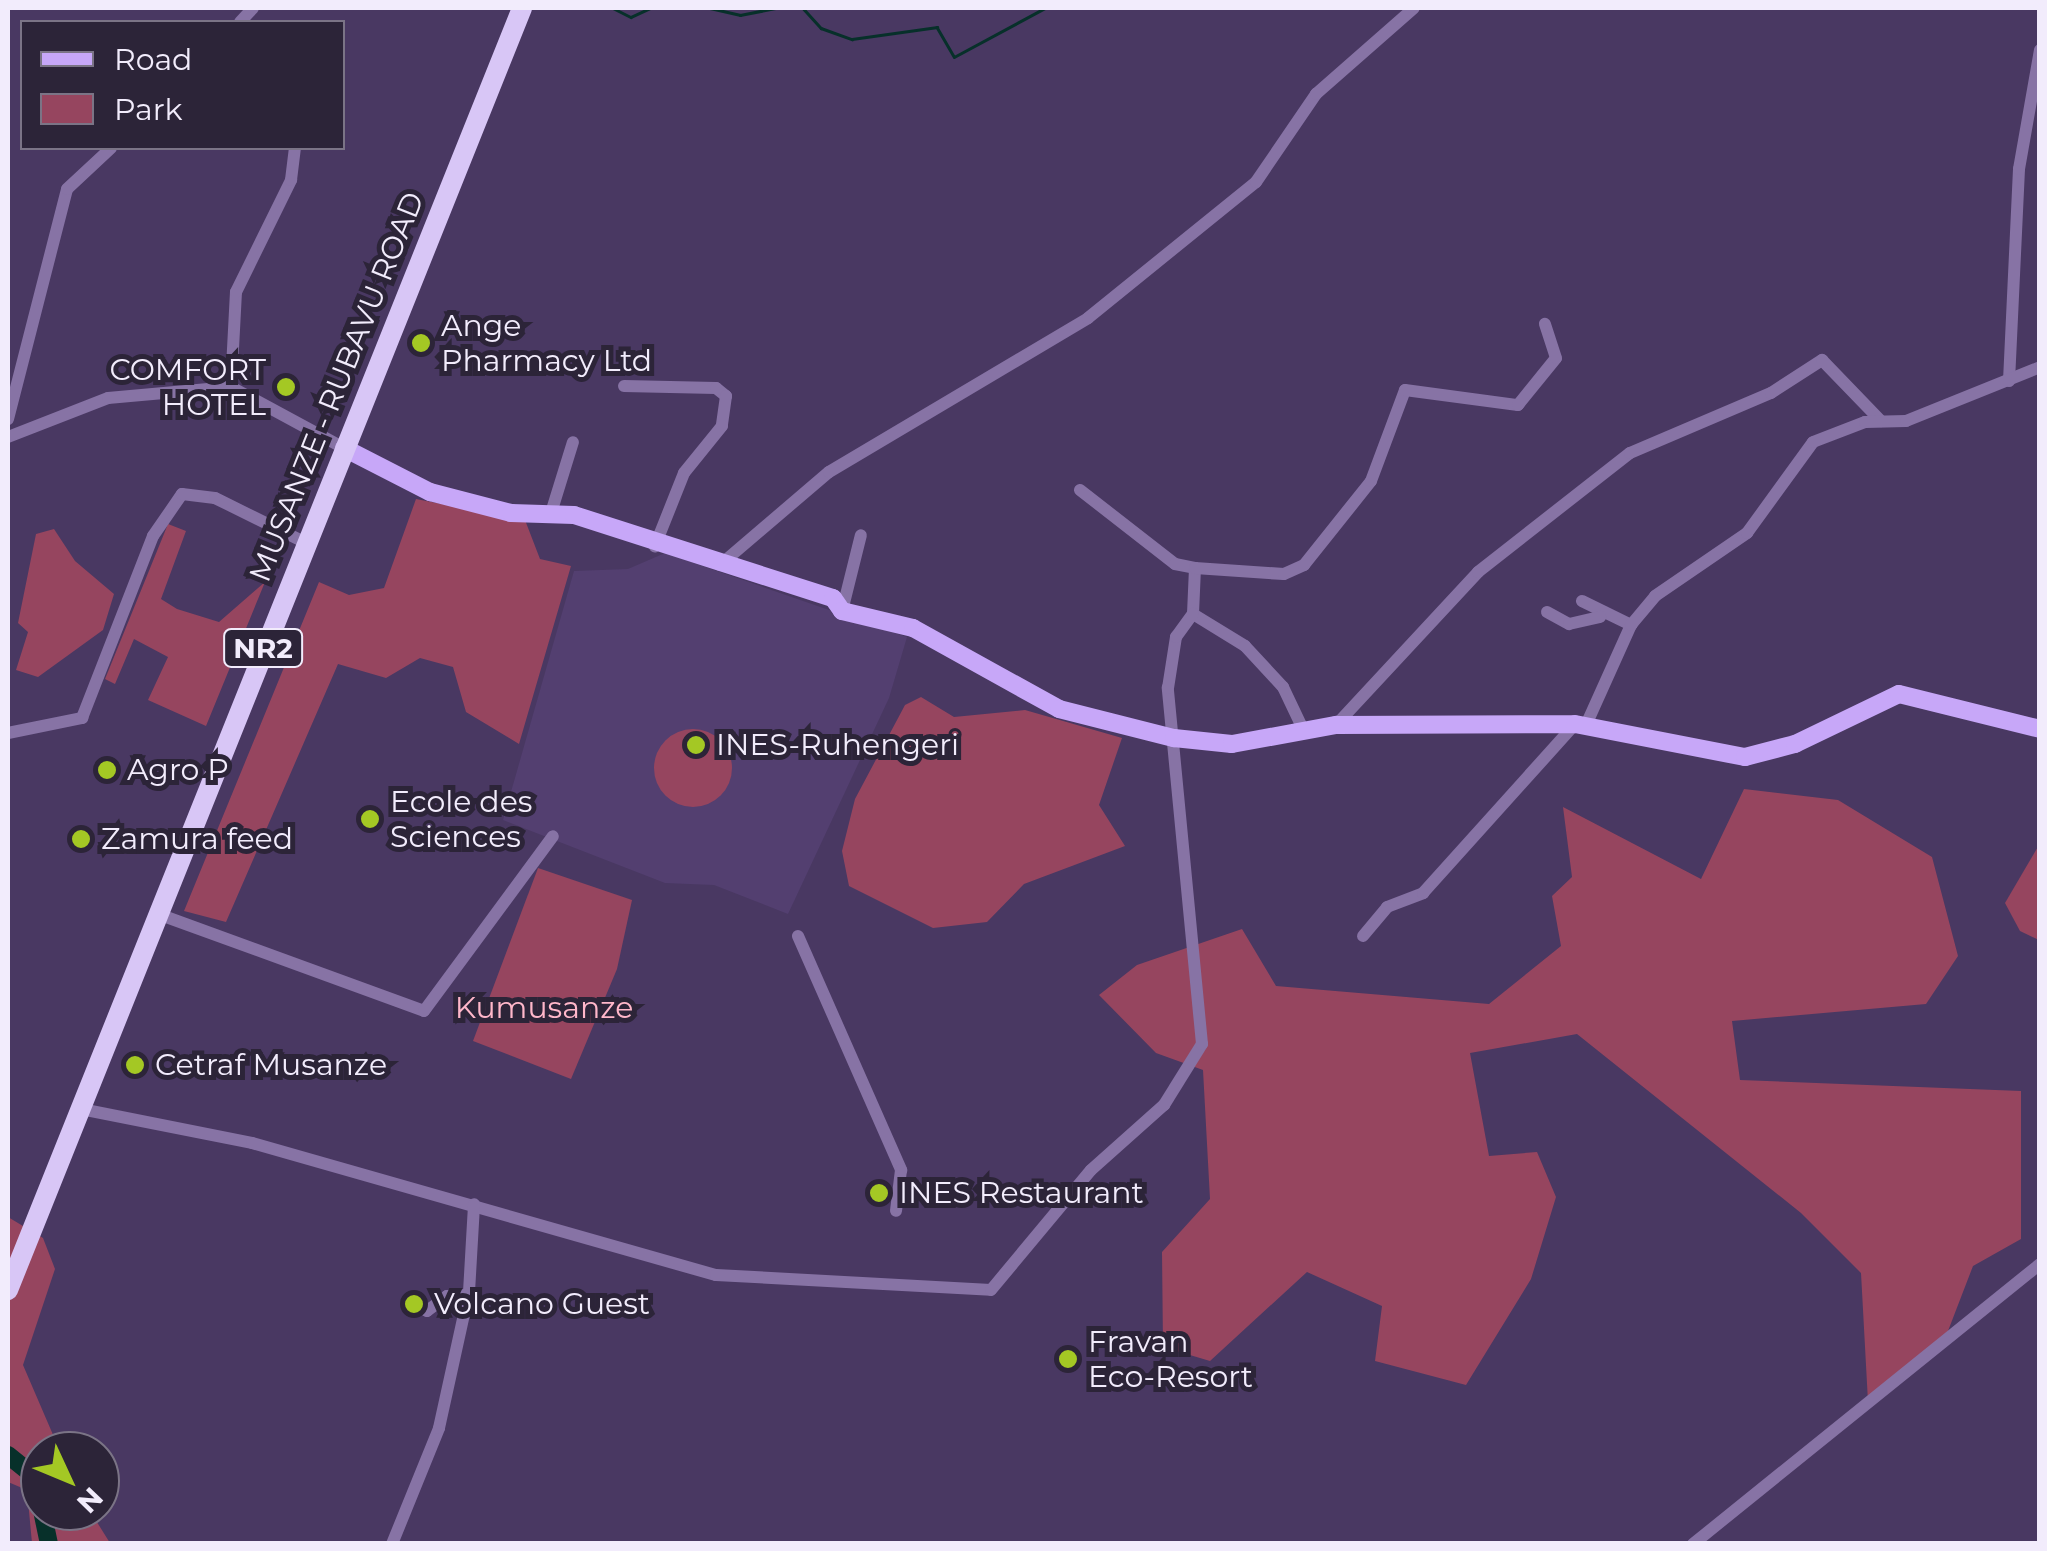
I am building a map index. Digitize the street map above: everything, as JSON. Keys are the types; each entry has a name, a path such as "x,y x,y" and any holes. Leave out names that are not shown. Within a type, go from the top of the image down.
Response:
{"highway":[{"name":"MUSANZE - RUBAVU ROAD","path":"8,1290 522,8"}],"main road":[{"path":"344,448 430,492 552,513 833,598 842,611 913,628 1060,709 1174,738 1232,744 1302,728 1336,725 1580,725 1745,756 1796,744 1899,694 2040,729"}],"street":[{"path":"718,566 829,472 1088,318 1256,182 1316,94 1414,8"},
{"path":"2009,381 2019,168 2040,50"},
{"path":"8,419 66,189 109,150"},
{"path":"230,387 236,292 292,180 295,150"},
{"path":"1080,490 1175,564 1284,574 1304,565 1371,482 1405,390 1518,406 1556,358 1546,324"},
{"path":"1336,725 1478,572 1630,454 1771,393 1822,360 1881,422"},
{"path":"1363,936 1387,907 1423,893 1580,725 1631,625 1655,596 1746,533 1813,442 2009,381 2040,367"},
{"path":"624,386 716,388 726,396 722,426 684,472 655,546"},
{"path":"8,437 108,398 230,387 344,448"},
{"path":"552,513 573,442"},
{"path":"8,732 82,718 153,536 182,494 215,498 306,542"},
{"path":"842,611 861,535"},
{"path":"81,1109 252,1143 716,1274 991,1290 1091,1170 1173,1094 1202,1044 1168,688 1176,637 1192,614 1195,568"},
{"path":"1582,600 1600,617"},
{"path":"1547,612 1569,624 1600,617 1631,625"},
{"path":"1192,614 1244,646 1282,687 1302,728"},
{"path":"158,914 424,1011 553,836"},
{"path":"798,936 901,1170 896,1212"},
{"path":"392,1544 439,1428 468,1295 474,1204"},
{"path":"1693,1544 2040,1264"},
{"path":"412,1303 428,1311 448,1296 468,1295"}],"shaded area":[{"name":"INES-Ruhengeri","path":"665,553 907,637 889,698 788,914 714,885 665,883 503,820 574,571 628,569"}],"green space":[{"path":"416,499 525,520 540,559 571,566 519,744 466,712 453,667 420,658 386,678 338,664 226,922 184,911 319,582 349,595 384,588"},
{"path":"168,524 186,531 161,599 177,609 219,622 265,582 206,726 148,700 168,657 134,639 115,684 105,679"},
{"path":"54,529 75,561 114,594 103,630 38,677 16,670 28,632 18,623 36,534"},
{"path":"921,697 954,717 1025,710 1122,738 1099,805 1125,846 1024,884 987,922 933,928 849,886 842,851 855,799 905,705"},
{"path":"685,729 701,729 726,746 732,768 726,790 715,801 701,807 685,807 660,790 654,776 654,760 671,735"},
{"path":"1744,789 1838,800 1932,857 1958,956 1926,1004 1732,1021 1740,1080 2021,1091 2021,1239 1973,1266 1948,1331 1868,1402 1861,1273 1801,1213 1577,1034 1470,1053 1489,1156 1537,1152 1556,1197 1531,1279 1466,1385 1375,1361 1382,1306 1307,1272 1210,1361 1163,1347 1162,1252 1210,1199 1203,1070 1156,1053 1099,995 1137,965 1242,929 1276,986 1489,1004 1561,946 1552,896 1572,877 1563,807 1701,879"},
{"path":"2039,845 2039,940 2020,931 2005,903"},
{"name":"Kumusanze","path":"538,868 632,900 617,969 571,1079 473,1041"},
{"path":"8,1217 43,1238 55,1269 23,1365 51,1431 20,1431 20,1487 8,1482"},
{"path":"31,1531 102,1531 110,1543 32,1543"}],"waterway":[{"path":"12,8 60,8"},
{"path":"613,8 631,17 650,8"},
{"path":"710,8 740,15 776,8"},
{"path":"803,8 821,28 852,39 937,27 954,57 1045,8"},
{"path":"8,1455 35,1477 49,1544"}],"place":[{"name":"Ange Pharmacy Ltd","path":"421,343"},
{"name":"COMFORT HOTEL","path":"286,387"},
{"name":"INES-Ruhengeri","path":"696,745"},
{"name":"Agro P","path":"107,770"},
{"name":"Ecole des Sciences","path":"370,819"},
{"name":"Zamura feed","path":"81,839"},
{"name":"Cetraf Musanze","path":"135,1065"},
{"name":"INES Restaurant","path":"879,1193"},
{"name":"Volcano Guest","path":"414,1304"},
{"name":"Fravan Eco-Resort","path":"1068,1359"}]}
